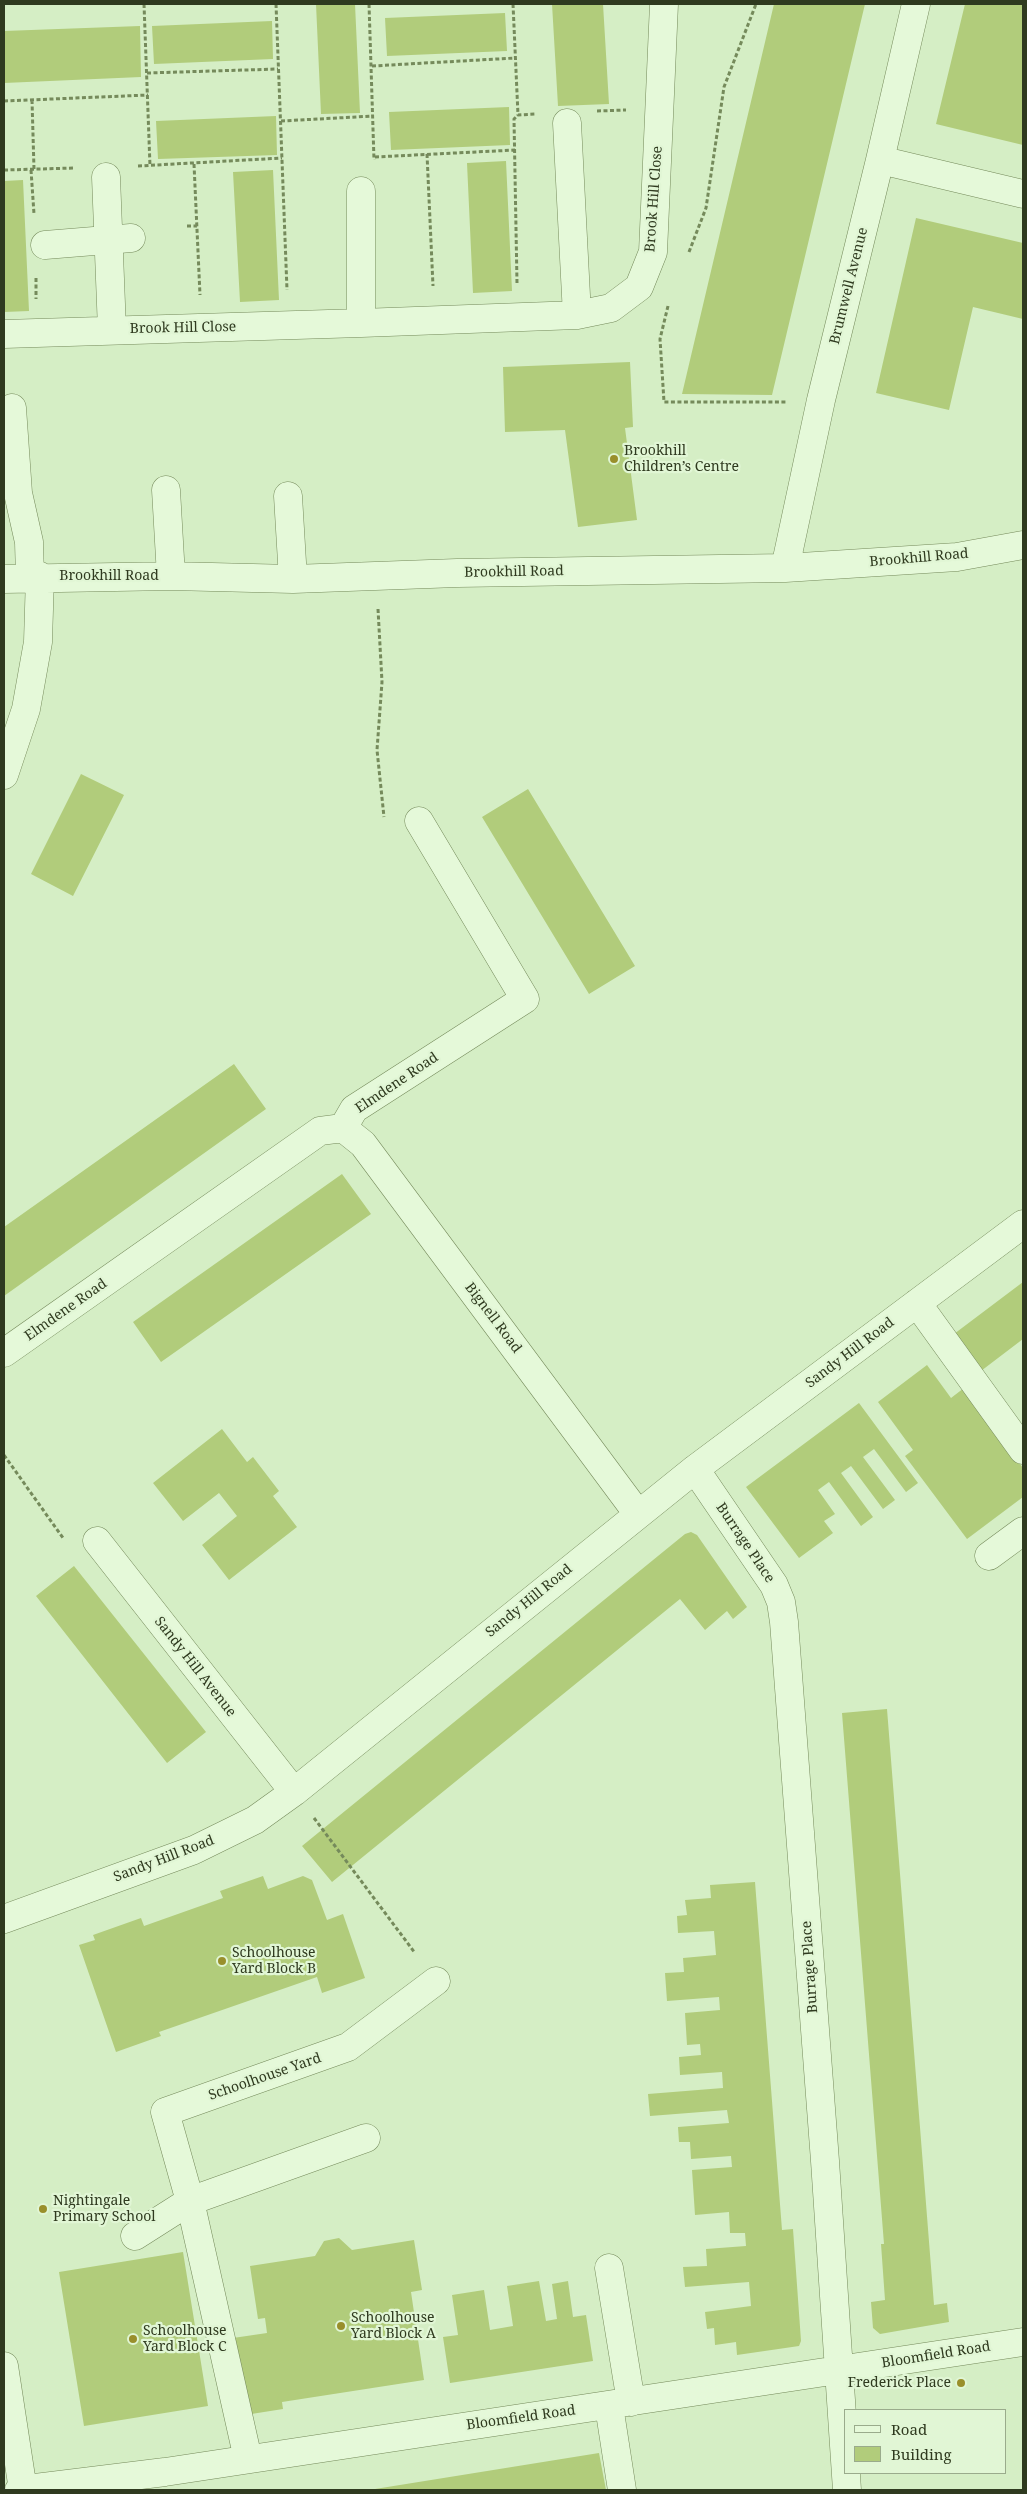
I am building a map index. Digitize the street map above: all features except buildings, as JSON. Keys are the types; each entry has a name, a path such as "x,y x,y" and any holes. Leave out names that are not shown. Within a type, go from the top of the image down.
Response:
{"street":[{"name":"Brook Hill Close","path":"4,334 577,315 611,308 639,287 653,252 664,4"},
{"name":"Brumwell Avenue","path":"785,568 818,410 880,160 916,4"},
{"path":"567,123 577,315"},
{"path":"880,160 1023,194"},
{"path":"106,177 120,240 112,330"},
{"path":"361,191 361,323"},
{"path":"45,245 120,240"},
{"path":"4,775 26,709 38,642 25,577 29,542 18,493 12,408"},
{"path":"166,490 171,576"},
{"path":"288,496 293,579"},
{"name":"Brookhill Road","path":"25,577 171,576 293,579 785,568 957,557 1023,545"},
{"name":"Elmdene Road","path":"4,1353 320,1131 343,1128 354,1109 525,999 418,821"},
{"name":"Bignell Road","path":"343,1128 363,1144 638,1514"},
{"name":"Sandy Hill Road","path":"4,1919 194,1850 255,1820 294,1792 694,1469 1023,1224"},
{"path":"917,1303 1023,1450"},
{"name":"Burrage Place","path":"694,1469 774,1585 784,1622 844,2445"},
{"path":"989,1556 1023,1531"},
{"name":"Sandy Hill Avenue","path":"97,1541 294,1792"},
{"name":"Schoolhouse Yard","path":"248,2459 190,2201 164,2112 348,2047 436,1981"},
{"path":"135,2236 190,2201 366,2138"},
{"path":"609,2268 620,2404 622,2490"},
{"name":"Bloomfield Road","path":"19,2490 167,2481 248,2459 1023,2342"},
{"path":"4,2366 23,2490"},
{"name":"Burrage Place","path":"846,2474 847,2490"}],"path":[{"path":"144,4 150,166"},
{"path":"276,4 288,325"},
{"path":"361,191 375,157 369,4"},
{"path":"686,259 706,208 724,87 756,4"},
{"path":"372,66 515,58"},
{"path":"148,72 278,69"},
{"path":"4,101 148,95"},
{"path":"32,100 34,170"},
{"path":"518,115 514,118 514,150 519,317"},
{"path":"281,121 374,116"},
{"path":"375,157 514,150"},
{"path":"427,154 434,320"},
{"path":"132,166 282,158"},
{"path":"194,164 201,328"},
{"path":"4,170 78,168"},
{"path":"187,226 197,226"},
{"path":"669,302 660,339 664,402 783,402 818,410"},
{"path":"376,576 382,682 377,750 384,820 418,821"},
{"path":"4,1455 66,1542 97,1541"},
{"path":"294,1792 436,1981"}],"place":[{"name":"Brookhill Children’s Centre","path":"614,459"},
{"name":"Schoolhouse Yard Block B","path":"222,1961"},
{"name":"Nightingale Primary School","path":"43,2209"},
{"name":"Schoolhouse Yard Block A","path":"341,2326"},
{"name":"Schoolhouse Yard Block C","path":"133,2339"},
{"name":"Frederick Place","path":"961,2383"}]}
